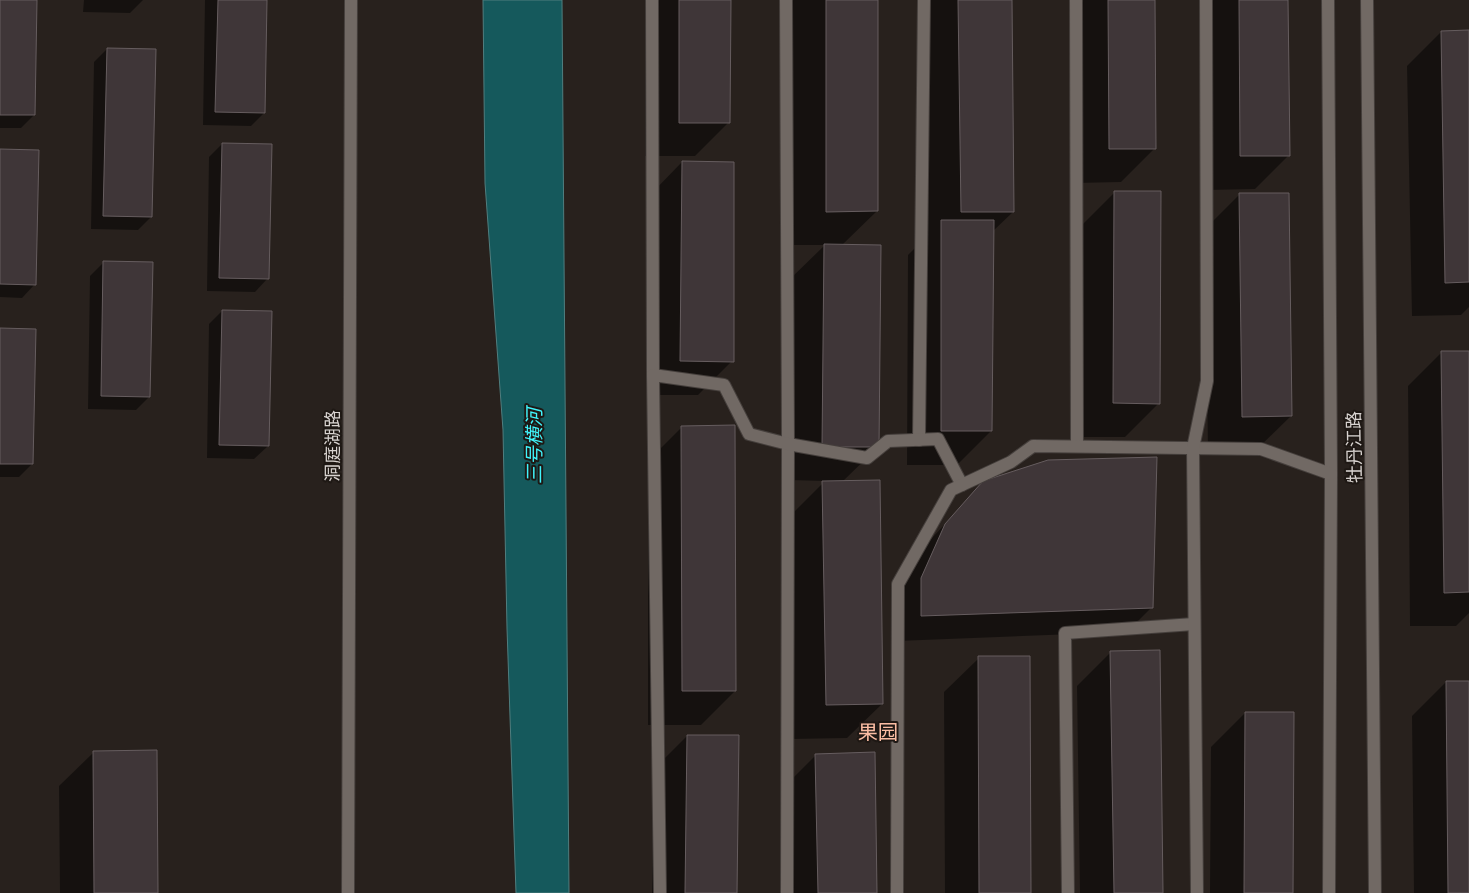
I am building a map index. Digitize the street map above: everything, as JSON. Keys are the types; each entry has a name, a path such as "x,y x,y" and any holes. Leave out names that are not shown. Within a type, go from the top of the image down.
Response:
{"street":[{"name":"洞庭湖路","path":"348,893 351,0"},
{"path":"652,0 653,375 660,893"},
{"path":"786,0 788,444 787,893"},
{"path":"919,440 924,0"},
{"path":"1076,0 1077,446"},
{"path":"1197,893 1193,448 1207,380 1206,0"},
{"name":"牡丹江路","path":"1328,0 1331,474 1329,893"},
{"name":"牡丹江路","path":"1367,0 1375,893"},
{"path":"653,375 724,385 749,434 788,444 867,458 888,441 938,439 962,485"},
{"path":"898,893 898,584 951,490 1011,462 1033,446 1261,449 1331,474"},
{"path":"1068,893 1064,633 1194,624"}],"water":[{"name":"三号横河","path":"483,0 562,0 569,893 516,893 507,628 503,430 485,183"}],"building":[{"path":"0,0 37,0 35,115 0,115"},
{"path":"218,0 267,0 265,113 215,112"},
{"path":"679,0 731,0 730,123 679,123"},
{"path":"826,0 878,0 878,211 826,212"},
{"path":"958,0 1012,0 1014,212 961,212"},
{"path":"1108,0 1155,0 1156,149 1109,149"},
{"path":"1239,0 1288,0 1290,156 1240,156"},
{"path":"1469,30 1469,282 1445,283 1441,31"},
{"path":"107,48 156,49 152,217 103,216"},
{"path":"222,143 272,144 269,279 219,278"},
{"path":"0,149 39,150 36,285 0,284"},
{"path":"682,161 734,162 734,362 680,361"},
{"path":"1114,191 1161,191 1160,404 1113,403"},
{"path":"1239,193 1289,193 1292,416 1242,417"},
{"path":"941,220 994,220 992,431 941,431"},
{"path":"824,244 881,245 879,447 822,447"},
{"path":"103,261 153,262 150,397 101,396"},
{"path":"222,310 272,311 269,446 219,445"},
{"path":"0,328 36,329 33,464 0,464"},
{"path":"1441,351 1469,351 1469,592 1444,593"},
{"path":"735,425 736,691 682,691 681,426"},
{"path":"1157,457 1153,608 921,616 921,578 945,524 983,481 1048,460"},
{"path":"880,480 883,704 826,705 822,481"},
{"path":"1160,650 1163,893 1114,893 1110,651"},
{"path":"978,656 1030,656 1031,893 979,893"},
{"path":"1446,681 1469,681 1469,893 1448,893"},
{"path":"1245,712 1294,712 1293,893 1244,893"},
{"path":"687,735 739,735 737,893 685,893"},
{"path":"157,750 158,893 94,893 93,751"},
{"path":"875,752 877,893 818,893 815,754"}],"district":[{"name":"果园","path":"878,731"}]}
